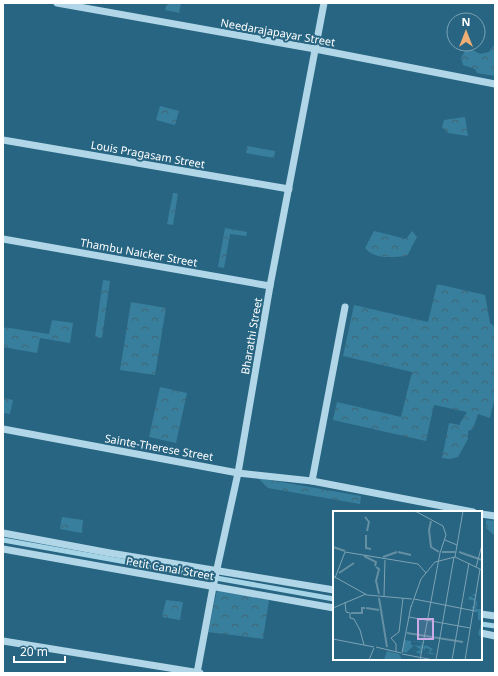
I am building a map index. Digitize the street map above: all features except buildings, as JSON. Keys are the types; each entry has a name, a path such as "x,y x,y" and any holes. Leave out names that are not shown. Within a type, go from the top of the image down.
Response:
{"street":[{"name":"Needarajapayar Street","path":"57,3 315,49 495,84"},
{"name":"Bharathi Street","path":"198,673 213,585 238,473 270,286 324,3"},
{"name":"Louis Pragasam Street","path":"3,140 289,189"},
{"name":"Thambu Naicker Street","path":"3,239 270,286"},
{"path":"312,481 344,307"},
{"name":"Sainte-Therese Street","path":"3,429 238,473 312,481 468,511"},
{"path":"482,514 495,516"},
{"name":"Petit Canal Street","path":"3,533 217,572 333,590"},
{"name":"Petit Canal Street","path":"3,549 213,585 333,608"},
{"path":"482,614 495,616"},
{"path":"482,633 495,636"},
{"path":"3,641 198,673"}],"green space":[{"path":"167,3 181,3 179,13 165,10"},
{"path":"495,44 495,76 477,73 475,69 463,65 461,58 464,52 476,52 480,54 489,52"},
{"path":"160,106 179,111 175,125 156,120"},
{"path":"465,117 468,136 448,133 442,127 444,120"},
{"path":"247,146 275,151 274,158 246,153"},
{"path":"173,193 178,193 173,225 167,224"},
{"path":"225,228 247,232 246,236 230,234 224,268 218,267"},
{"path":"374,231 406,239 412,231 417,237 407,256 384,257 369,252 365,248"},
{"path":"103,280 110,281 102,338 95,337"},
{"path":"437,284 485,295 490,323 495,327 495,397 490,418 478,414 473,429 468,431 468,439 458,457 450,459 442,458 449,423 460,425 467,412 434,405 426,441 333,420 337,402 401,417 412,372 343,356 354,305 428,322"},
{"path":"131,302 166,308 155,375 120,370"},
{"path":"52,320 73,323 70,343 40,338 37,353 3,347 3,327 49,334"},
{"path":"160,387 187,393 176,443 149,437"},
{"path":"3,398 13,400 10,414 3,413"},
{"path":"258,478 361,496 360,504 268,488"},
{"path":"62,517 83,520 82,533 60,529"},
{"path":"486,520 495,521 495,536 486,528"},
{"path":"217,590 269,600 263,639 208,632"},
{"path":"166,600 183,602 180,620 162,617"}],"waterway":[{"path":"3,540 333,599"},
{"path":"482,624 495,626"}]}
